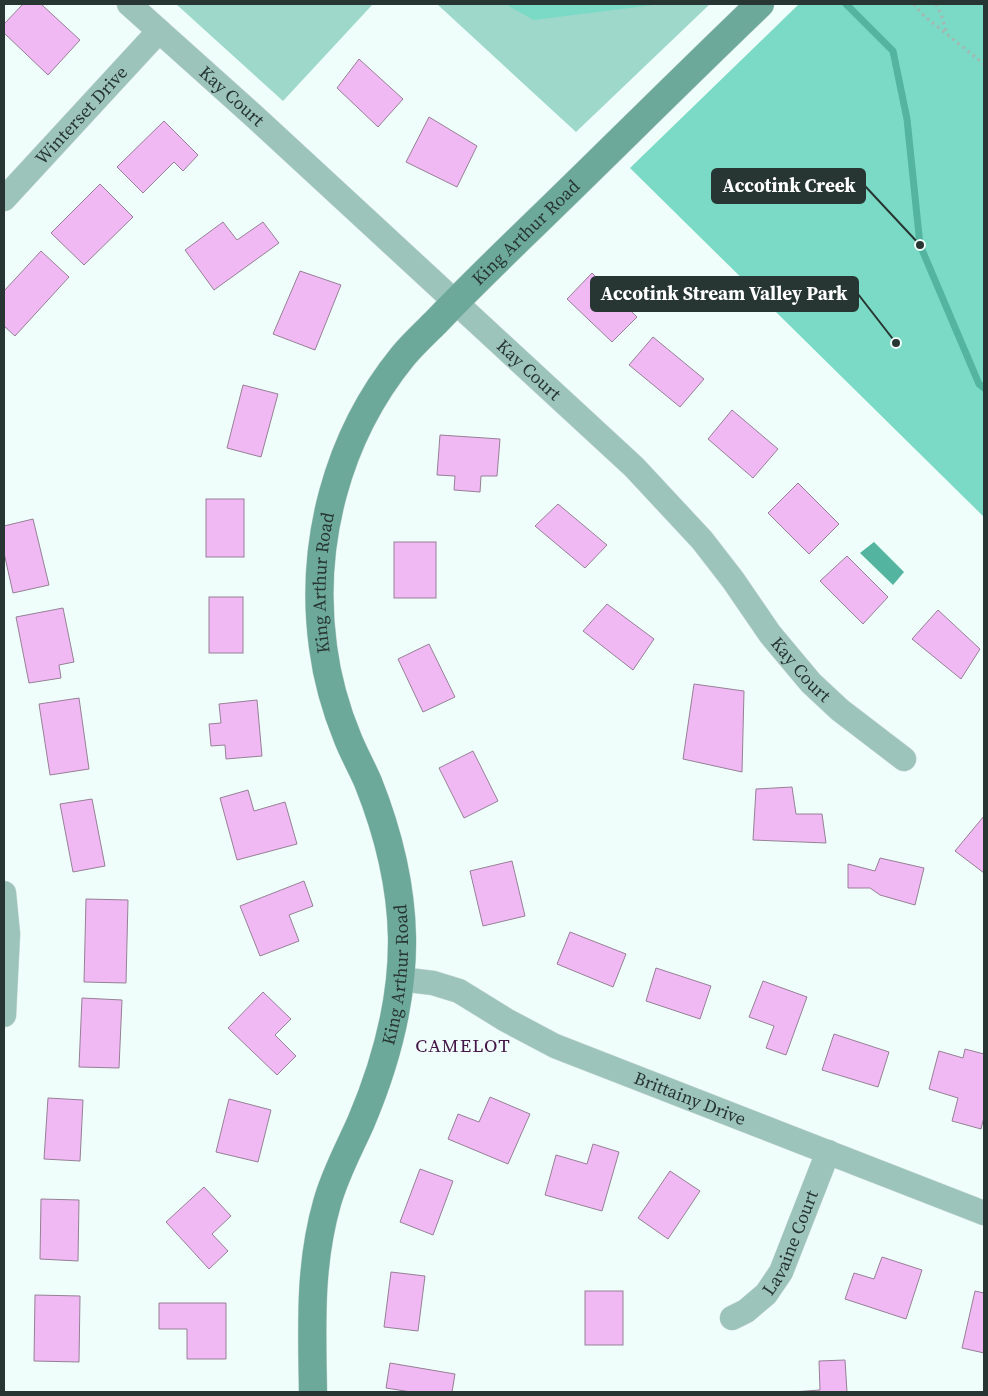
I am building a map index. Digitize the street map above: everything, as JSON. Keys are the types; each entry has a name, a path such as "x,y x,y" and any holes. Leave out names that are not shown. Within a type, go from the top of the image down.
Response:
{"street":[{"name":"Kay Court","path":"129,4 262,124 640,473 702,540 733,580 770,634 811,683 840,710 904,759"},
{"name":"King Arthur Road","path":"313,1392 311,1300 316,1249 327,1201 381,1070 394,1025 400,979 402,937 399,892 386,831 368,781 347,736 334,700 323,652 320,619 320,563 328,513 340,470 358,426 379,389 405,354 455,302 760,4"},
{"name":"Winterset Drive","path":"4,199 159,31"},
{"path":"4,893 8,934 4,1015"},
{"name":"Brittainy Drive","path":"400,979 433,983 459,991 506,1020 555,1046 984,1213"},
{"name":"Lavaine Court","path":"732,1318 746,1311 766,1294 781,1272 828,1152"}],"path":[{"path":"914,4 924,16 984,64"},
{"path":"936,4 946,33"}],"shaded area":[{"path":"176,4 373,4 283,101"},
{"path":"437,4 710,4 576,132"},
{"path":"505,4 661,4 534,20"},
{"path":"799,4 984,4 984,517 630,168"},
{"path":"874,542 904,572 893,585 860,553"}],"building":[{"path":"23,4 41,4 80,40 48,75 4,33 4,24"},
{"path":"359,59 403,99 378,127 337,88"},
{"path":"429,117 477,146 457,187 406,162"},
{"path":"164,121 198,155 183,171 174,162 143,193 117,167"},
{"path":"100,184 133,217 84,265 51,233"},
{"path":"223,222 237,240 263,222 279,243 214,290 185,250"},
{"path":"41,251 69,277 15,336 4,326 4,291"},
{"path":"300,271 341,285 315,350 273,334"},
{"path":"592,273 637,317 612,342 567,299"},
{"path":"653,337 704,379 680,407 629,365"},
{"path":"243,385 278,394 261,457 227,448"},
{"path":"732,410 778,449 753,478 708,439"},
{"path":"440,435 500,439 497,476 481,476 480,492 454,490 455,476 437,475"},
{"path":"798,483 839,524 809,554 768,513"},
{"path":"206,499 244,499 244,557 206,557"},
{"path":"558,504 607,545 585,568 535,526"},
{"path":"33,519 49,585 13,593 4,553 4,526"},
{"path":"394,542 436,542 436,598 394,598"},
{"path":"847,556 888,597 863,624 820,581"},
{"path":"209,597 243,597 243,653 209,653"},
{"path":"607,604 654,639 633,670 583,631"},
{"path":"63,608 74,662 59,665 61,678 29,683 16,617"},
{"path":"938,610 980,649 961,679 912,639"},
{"path":"429,644 455,697 423,712 398,659"},
{"path":"694,684 744,691 742,772 683,759"},
{"path":"79,698 89,769 50,775 39,704"},
{"path":"257,700 262,756 226,759 225,745 211,746 209,724 221,723 219,704"},
{"path":"473,751 498,801 464,818 439,768"},
{"path":"792,787 796,814 822,814 826,843 753,840 756,789"},
{"path":"248,790 254,811 285,802 297,844 237,860 220,798"},
{"path":"92,799 105,866 73,872 60,804"},
{"path":"984,816 984,873 955,851"},
{"path":"880,858 924,868 915,905 880,895 870,888 848,888 848,864 875,871"},
{"path":"512,861 525,916 483,926 470,871"},
{"path":"304,881 313,906 289,915 299,941 260,956 240,906"},
{"path":"86,899 128,900 126,983 84,982"},
{"path":"570,932 626,954 613,987 557,964"},
{"path":"656,968 711,986 700,1019 646,1001"},
{"path":"763,981 807,997 786,1055 766,1048 774,1026 749,1017"},
{"path":"263,992 291,1019 275,1035 296,1056 277,1075 228,1028"},
{"path":"82,998 122,1000 119,1068 79,1067"},
{"path":"834,1034 889,1052 878,1087 822,1070"},
{"path":"965,1049 984,1054 984,1117 981,1129 952,1121 958,1098 929,1089 939,1051 963,1058"},
{"path":"490,1097 530,1114 508,1164 448,1139 458,1114 479,1122"},
{"path":"48,1098 83,1100 80,1161 44,1159"},
{"path":"229,1099 271,1110 258,1162 216,1152"},
{"path":"593,1144 619,1152 602,1211 545,1195 556,1155 587,1164"},
{"path":"420,1169 453,1181 433,1235 400,1222"},
{"path":"670,1171 700,1191 668,1239 638,1218"},
{"path":"204,1187 231,1216 212,1234 228,1251 209,1269 166,1222"},
{"path":"41,1199 79,1200 78,1261 40,1259"},
{"path":"882,1257 922,1270 906,1319 845,1299 854,1273 874,1279"},
{"path":"391,1272 425,1276 418,1331 384,1327"},
{"path":"585,1291 623,1291 623,1345 585,1345"},
{"path":"975,1291 984,1293 984,1353 962,1348"},
{"path":"35,1295 80,1296 79,1362 34,1361"},
{"path":"159,1303 226,1303 226,1359 187,1359 187,1329 159,1329"},
{"path":"845,1360 847,1392 792,1392 820,1390 819,1361"},
{"path":"390,1363 455,1374 452,1392 411,1392 386,1388"}],"waterway":[{"path":"846,4 893,51 907,119 920,245 979,384 984,388"}],"place":[{"name":"Accotink Creek","path":"920,245"},
{"name":"Accotink Stream Valley Park","path":"896,343"}],"district":[{"name":"CAMELOT","path":"463,1045"}]}
